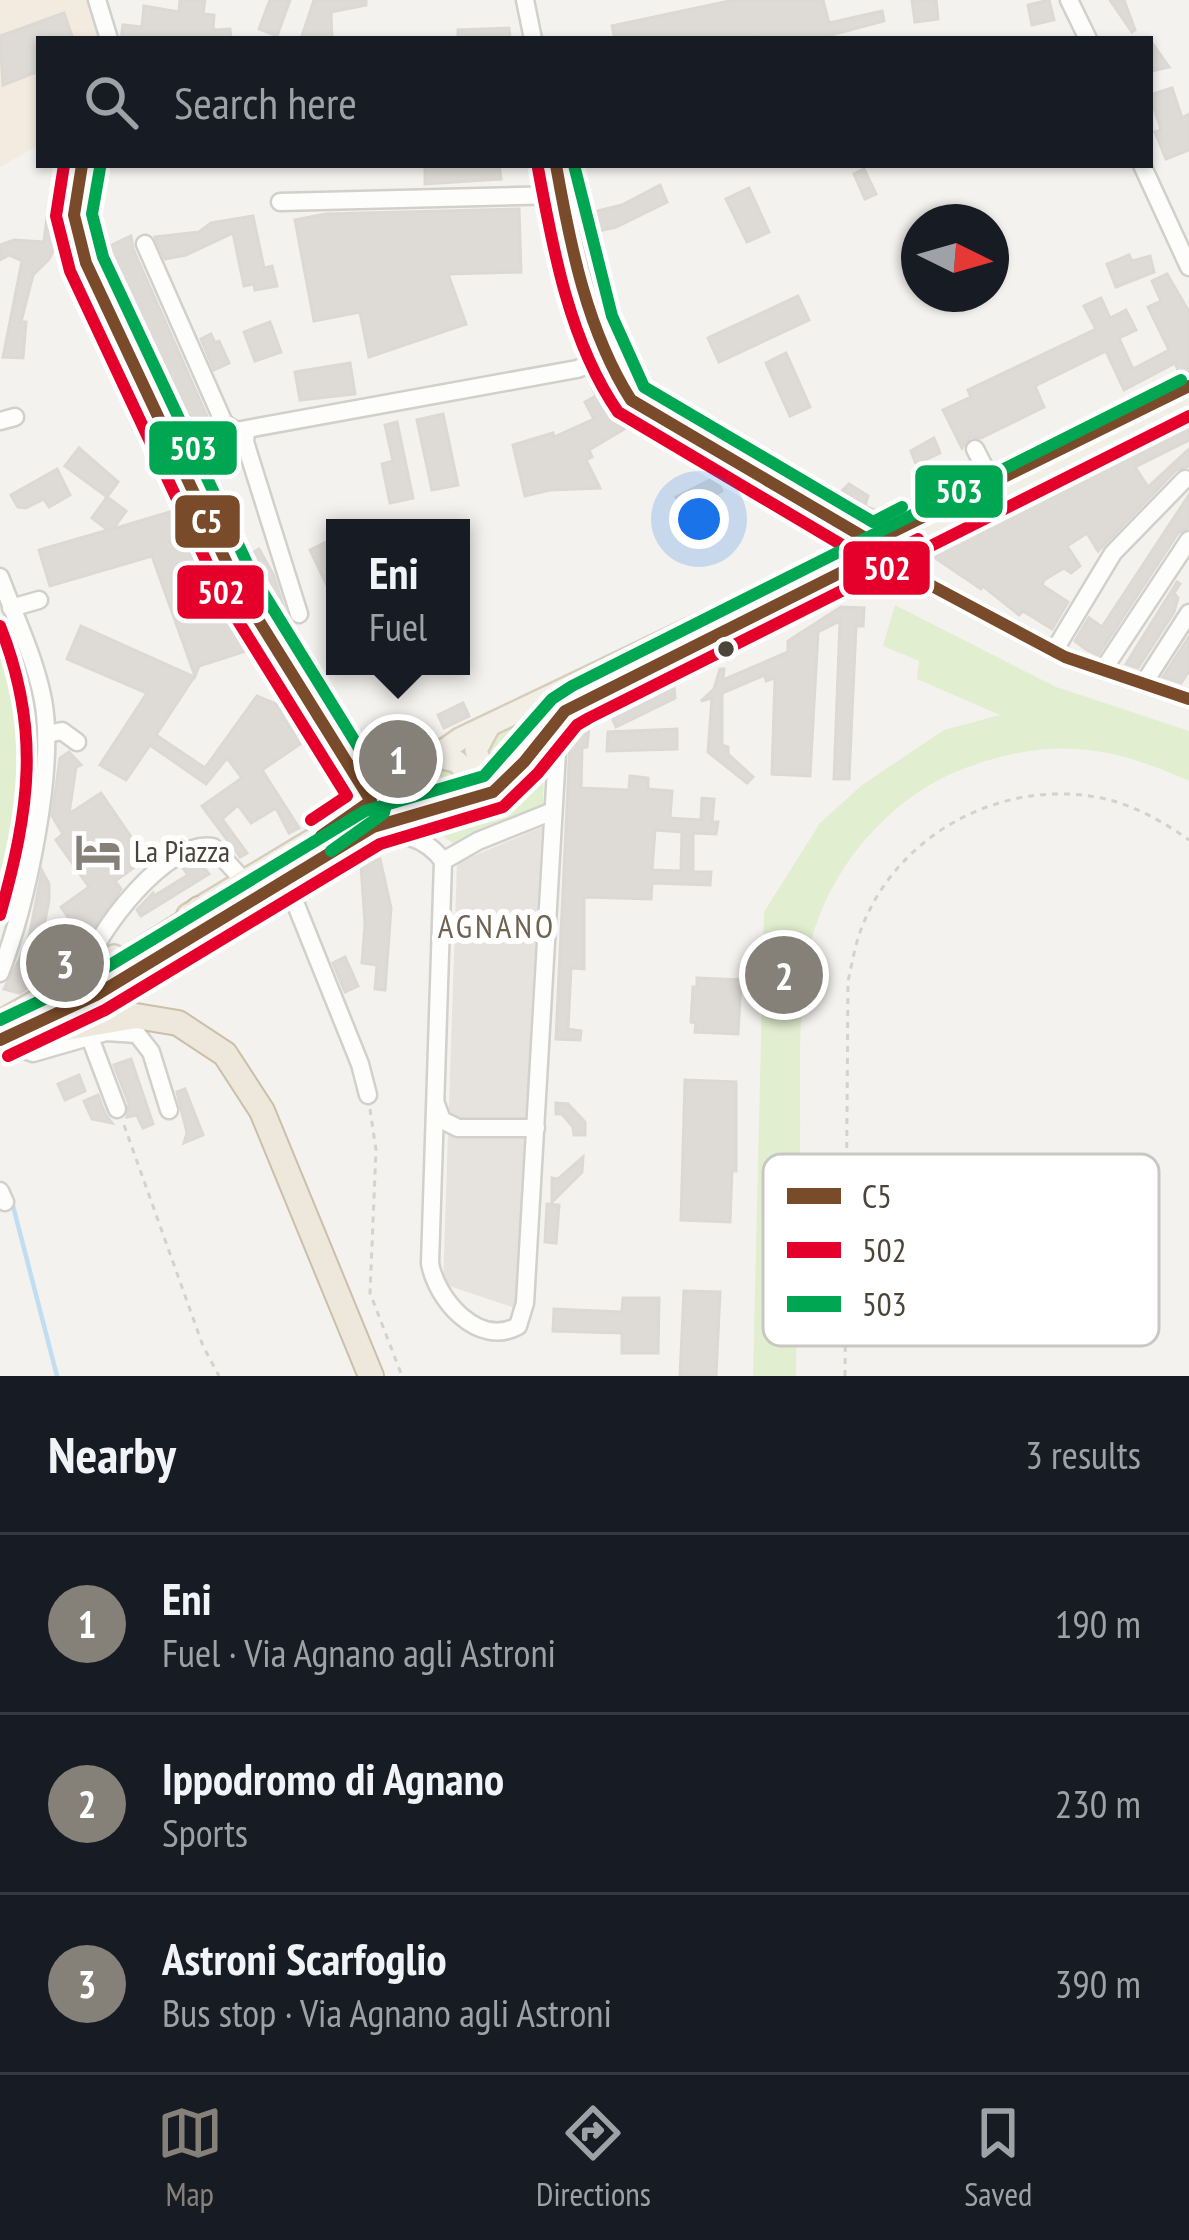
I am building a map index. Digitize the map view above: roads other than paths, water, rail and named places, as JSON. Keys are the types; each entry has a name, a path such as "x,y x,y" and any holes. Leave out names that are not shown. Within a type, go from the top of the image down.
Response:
{"highway":[{"path":"136,1016 104,1006 89,984 199,909"},
{"path":"4,1028 136,1016 166,1019 194,1030 225,1054 250,1088 371,1376"}],"main road":[{"path":"410,814 493,792 552,725 580,702 840,573 992,482 1189,386"},
{"path":"199,909 490,725 923,529 1189,396"},
{"path":"512,714 541,717 552,725"},
{"path":"490,725 476,750 486,769 501,771 531,753"},
{"path":"4,1028 286,880 352,838 429,803 457,797 469,778 465,767 456,760 434,757"},
{"path":"407,775 401,799 410,814"},
{"path":"4,1028 89,984"}],"street":[{"path":"97,0 108,36"},
{"path":"524,0 532,36"},
{"path":"1069,0 1087,36"},
{"path":"82,168 74,215 86,263 238,587 371,801"},
{"path":"556,168 560,195 608,358 622,389 644,410 877,547"},
{"path":"1143,168 1189,268"},
{"path":"280,202 560,195"},
{"path":"145,244 224,423 236,431 577,369 608,358"},
{"path":"1189,245 1189,268"},
{"path":"246,430 245,442 299,614"},
{"path":"975,449 992,482"},
{"path":"1054,651 1113,553 1185,479"},
{"path":"922,579 912,558 923,529"},
{"path":"1103,670 1189,540"},
{"path":"840,573 878,567 922,579 1054,651 1189,699"},
{"path":"0,577 38,676 47,734 43,790 16,929 0,973"},
{"path":"11,608 39,600"},
{"path":"1144,683 1189,613"},
{"path":"410,814 446,872 429,1240 432,1276 445,1301 459,1314 498,1333 518,1326 524,1317 554,811 552,725"},
{"path":"47,734 62,731 77,742"},
{"path":"440,857 554,811"},
{"path":"352,838 375,833 404,835 423,842 440,857"},
{"path":"89,984 88,956 122,906 182,854 197,846 213,847 244,882"},
{"path":"286,880 368,1095"},
{"path":"4,1028 19,1048 33,1053 89,1035 119,1031 143,1038 169,1110"},
{"path":"89,1035 117,1109"},
{"path":"434,1097 442,1120 458,1128 536,1128"}],"waterway":[{"path":"12,1202 57,1376"}],"place":[{"name":"Eni","path":"398,759"},
{"name":"La Piazza","path":"98,852"},
{"name":"Astroni Scarfoglio","path":"65,963"},
{"name":"Ippodromo di Agnano","path":"784,975"}],"district":[{"name":"AGNANO","path":"497,926"}]}
